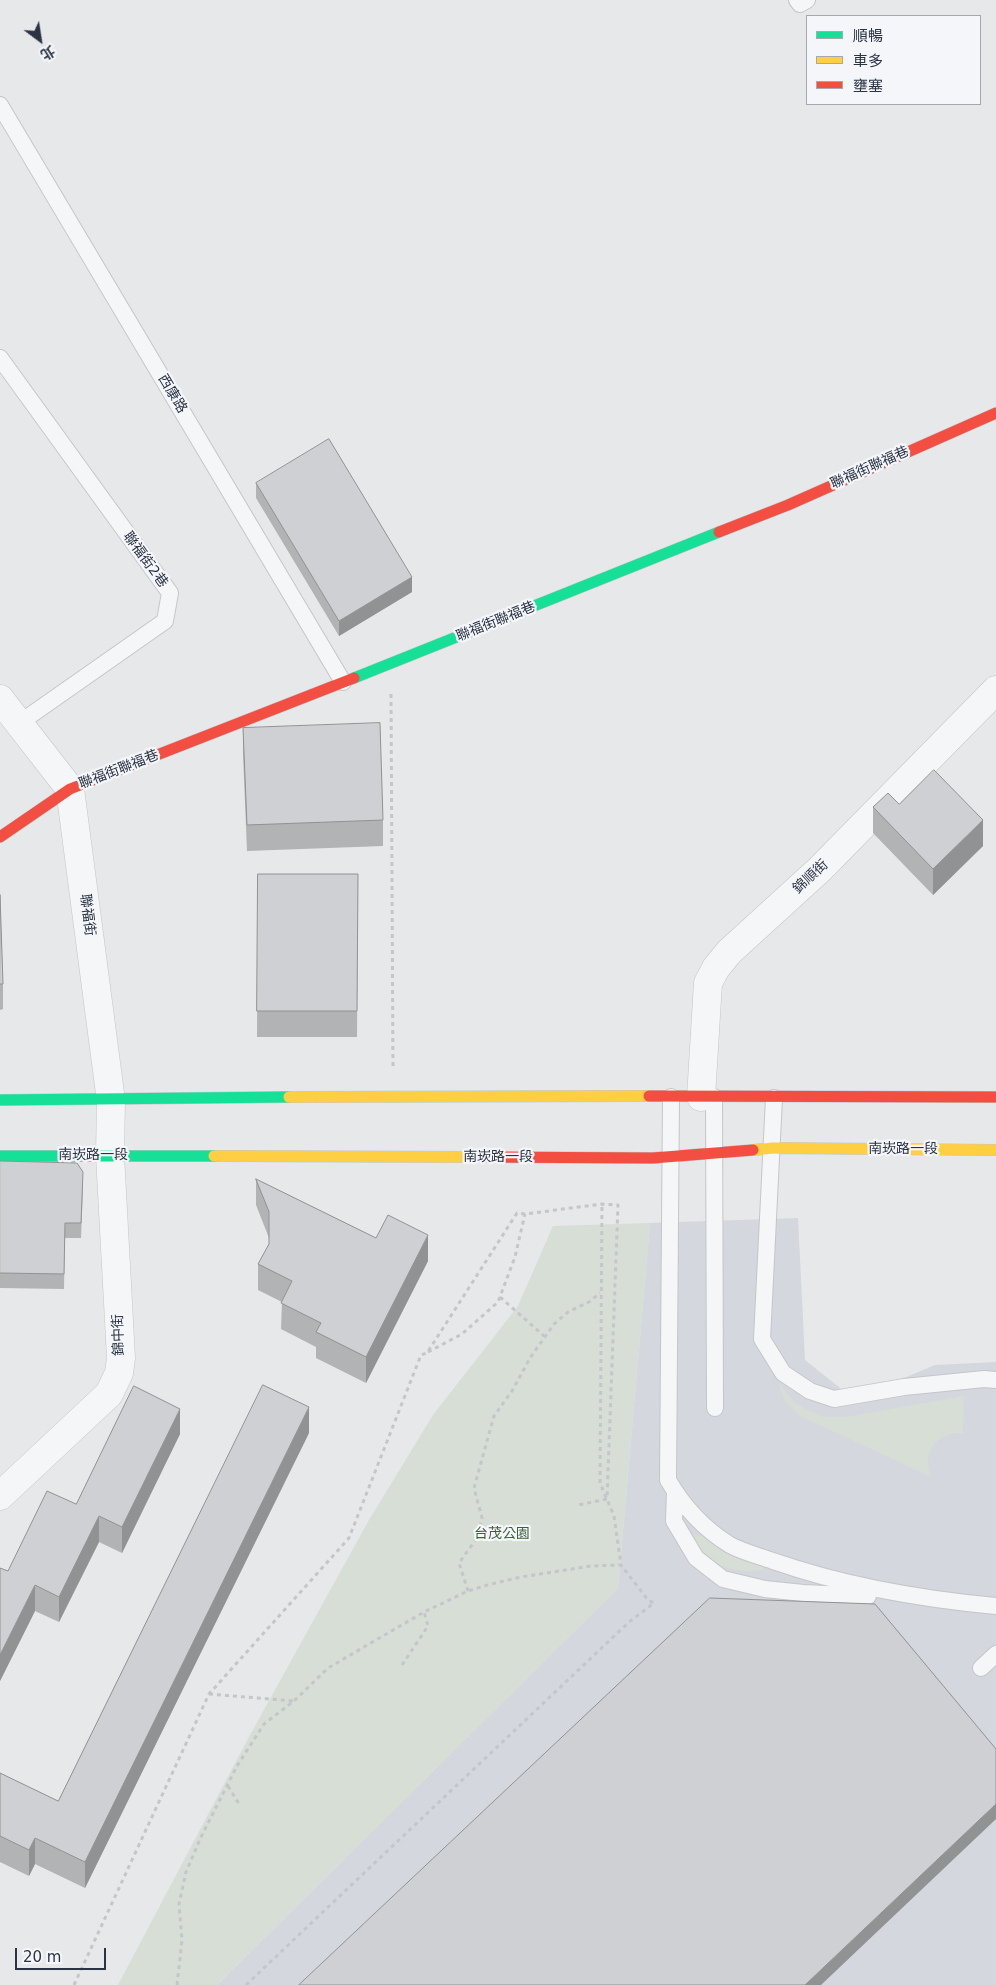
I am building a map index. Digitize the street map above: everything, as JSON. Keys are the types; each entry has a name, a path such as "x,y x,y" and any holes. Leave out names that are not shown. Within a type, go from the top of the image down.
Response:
{"main road":[{"name":"聯福街聯福巷","path":"0,837 70,789 788,505 996,413"},
{"path":"0,1100 111,1101 394,1096 996,1097"},
{"name":"南崁路一段","path":"0,1156 610,1158 671,1156 773,1148 996,1150"}],"street":[{"name":"錦順街","path":"707,1097 708,983 716,968 729,952 838,851 996,690"},
{"path":"0,699 70,789"},
{"name":"聯福街","path":"70,789 111,1101 110,1155"},
{"name":"錦中街","path":"0,1496 108,1394 119,1373 121,1358 110,1155"}],"lane":[{"name":"西康路","path":"0,105 343,682"},
{"name":"聯福街2巷","path":"0,358 170,593 164,621 18,724"},
{"path":"671,1097 668,1480 702,1524 731,1546 808,1573 865,1588 918,1597 996,1606"},
{"path":"707,1097 715,1408"},
{"path":"774,1098 762,1339 783,1373 810,1390 834,1399 904,1387 984,1379 996,1380"},
{"path":"676,1492 674,1522 696,1558 724,1579 765,1589 803,1593 918,1597"},
{"path":"981,1668 996,1654"}],"path":[{"path":"391,663 394,1096"},
{"path":"246,1985 629,1622 654,1603 648,1600 621,1565 614,1516 600,1483 602,1204"},
{"path":"427,1353 517,1213 525,1214 602,1204 618,1205 607,1499"},
{"path":"74,1985 208,1694 349,1538 421,1355 462,1334 498,1302 515,1257 525,1214"},
{"path":"468,1591 459,1563 477,1538 482,1518 474,1488 494,1416 512,1391 544,1336 560,1317 589,1302 601,1293"},
{"path":"500,1297 544,1336"},
{"path":"578,1504 607,1499"},
{"path":"177,1985 182,1940 179,1904 186,1872 201,1836 237,1766 264,1724 294,1701 328,1668 424,1612 468,1591 491,1584 591,1566 621,1565"},
{"path":"402,1665 428,1626 424,1612"},
{"path":"208,1694 294,1701"},
{"path":"228,1786 239,1804"}],"shaded area":[{"path":"798,1218 805,1360 854,1399 935,1365 996,1362 996,1985 217,1985 618,1588 650,1223"}],"green space":[{"name":"台茂公園","path":"650,1223 618,1588 217,1985 118,1985 250,1735 369,1520 433,1415 518,1306 553,1226"},
{"path":"778,1382 796,1404 823,1417 846,1417 964,1396 963,1433 945,1436 934,1445 928,1459 931,1477 798,1415 784,1399"},
{"path":"693,1534 715,1540 730,1552 764,1566 763,1570 745,1571 726,1568 697,1552"}],"building":[{"path":"329,439 412,577 339,621 256,483"},
{"path":"380,723 383,820 247,825 243,728"},
{"path":"934,770 983,820 933,869 873,807 888,793 899,804"},
{"path":"258,874 358,874 357,1011 257,1011"},
{"path":"0,895 3,984 0,984"},
{"path":"0,1161 77,1163 83,1172 81,1223 65,1223 64,1274 0,1273"},
{"path":"256,1179 376,1238 388,1215 428,1235 366,1357 316,1332 321,1323 281,1303 292,1281 258,1264 269,1244 269,1212"},
{"path":"263,1385 309,1407 85,1862 35,1838 29,1850 0,1836 0,1773 58,1801"},
{"path":"134,1386 180,1409 122,1527 99,1516 59,1597 35,1585 0,1655 0,1568 8,1571 47,1491 76,1504"},
{"path":"710,1598 875,1604 996,1749 996,1804 805,1985 299,1985"}],"traffic: fast":[{"path":"354,678 719,532"},
{"path":"0,1100 289,1097"},
{"path":"0,1156 214,1156"}],"traffic: slow":[{"path":"289,1097 649,1096"},
{"path":"753,1150 773,1148 996,1150"},
{"path":"214,1156 478,1157"}],"traffic: jam":[{"path":"719,532 788,505 996,413"},
{"path":"0,837 70,789 354,678"},
{"path":"649,1096 996,1097"},
{"path":"478,1157 653,1158 753,1150"}]}
